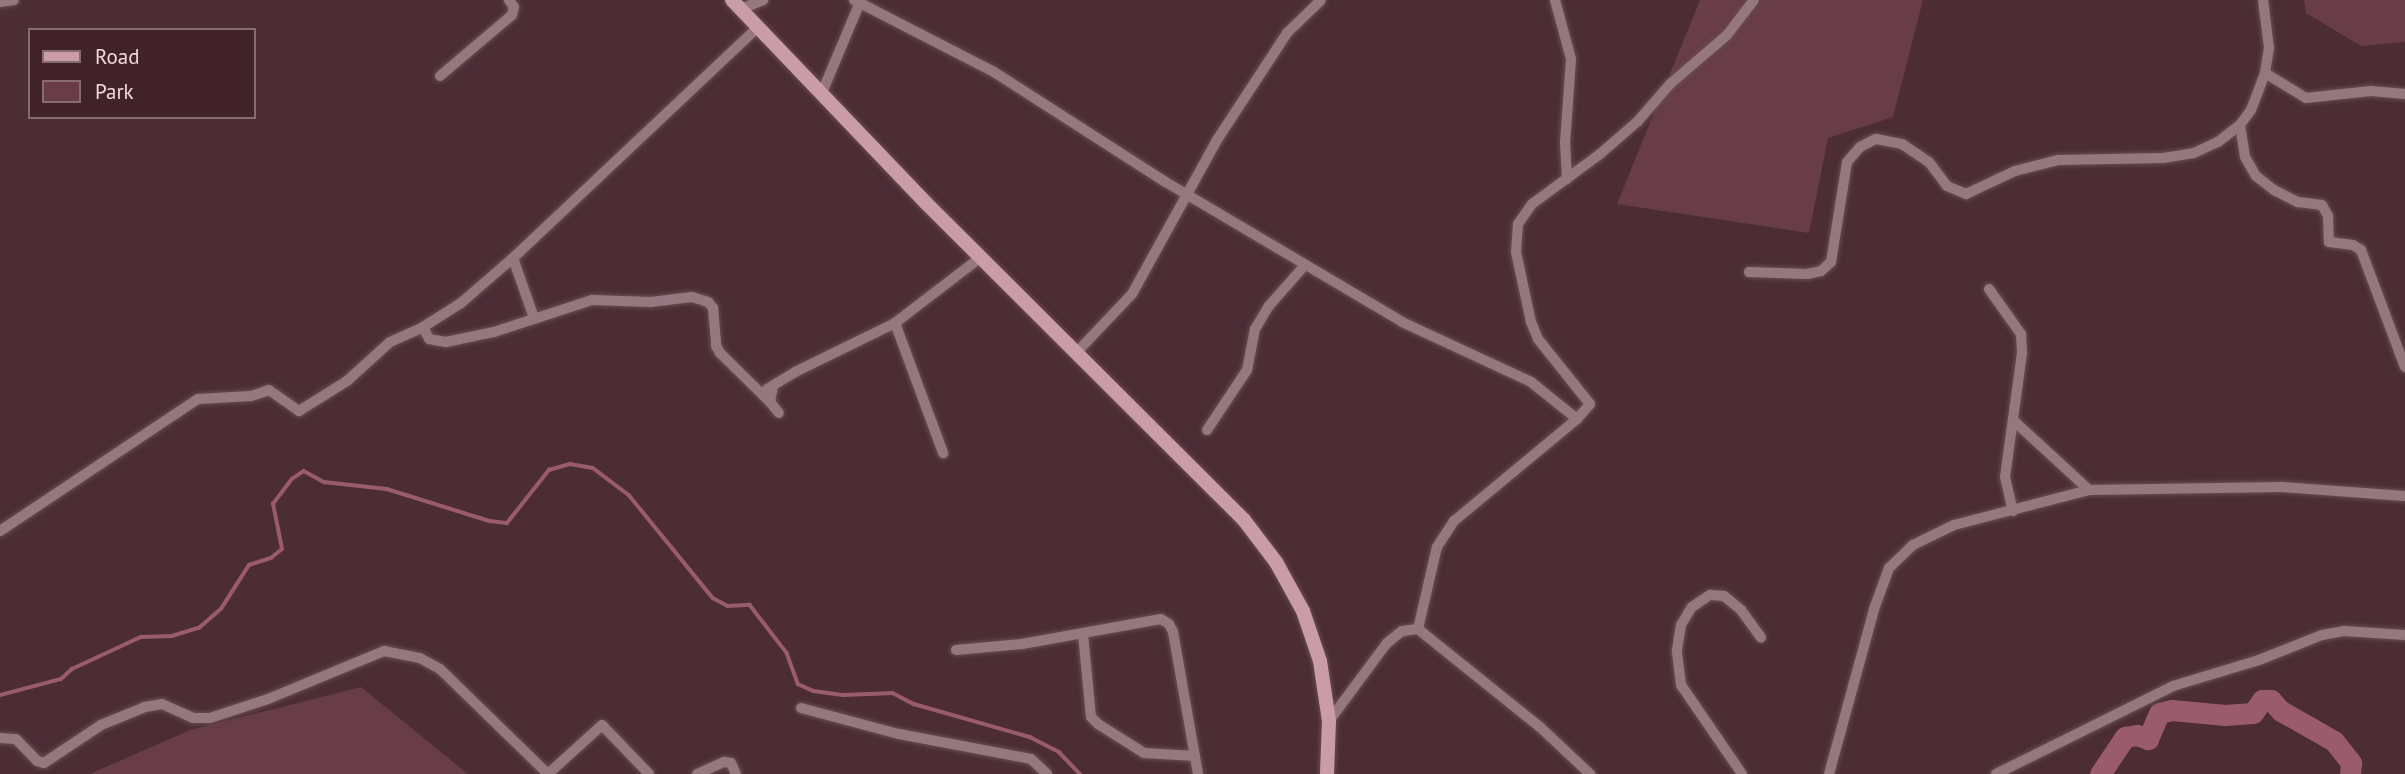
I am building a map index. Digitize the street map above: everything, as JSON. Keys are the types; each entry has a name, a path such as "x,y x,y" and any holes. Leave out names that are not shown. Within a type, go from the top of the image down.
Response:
{"street":[{"path":"0,2 14,0"},
{"path":"440,76 512,15 514,7 509,0"},
{"path":"737,4 763,0"},
{"path":"1076,353 1132,294 1162,245 1186,194 1287,33 1321,0"},
{"path":"1555,0 1572,58 1566,142 1567,179"},
{"path":"1418,629 1437,547 1454,521 1587,410 1588,397 1538,339 1531,321 1516,252 1518,225 1532,204 1638,121 1670,84 1727,35 1754,0"},
{"path":"1749,272 1807,274 1821,271 1831,262 1847,162 1860,147 1876,139 1902,144 1929,162 1947,186 1966,194 2015,171 2057,160 2163,158 2194,153 2218,142 2240,125 2251,110 2265,73 2269,48 2263,0"},
{"path":"821,95 859,1 994,72 1186,194 1402,322 1531,383 1577,419"},
{"path":"737,4 821,95 1244,520 1276,562 1303,611 1320,661 1329,721 1326,774"},
{"path":"0,531 198,399 251,396 269,390 299,411 347,381 390,342 423,327 461,303 513,258 758,27"},
{"path":"2265,73 2306,98 2371,91 2405,94"},
{"path":"2240,125 2245,157 2256,176 2274,190 2298,202 2322,205 2328,215 2329,242 2353,245 2361,250 2405,368"},
{"path":"760,392 895,323 981,257"},
{"path":"513,258 534,317"},
{"path":"1207,430 1247,370 1255,329 1268,307 1305,265"},
{"path":"1989,289 2021,334 2022,353 2005,477 2012,511"},
{"path":"423,327 429,339 446,342 494,332 592,300 651,302 692,297 713,308 716,346 720,353 779,413"},
{"path":"895,323 943,453"},
{"path":"770,402 773,387"},
{"path":"2014,421 2089,490"},
{"path":"1829,774 1874,609 1889,568 1913,544 1954,525 2089,490 2282,487 2405,496"},
{"path":"1742,774 1681,685 1677,650 1681,625 1692,607 1710,595 1724,596 1741,610 1761,638"},
{"path":"956,650 1022,644 1161,619 1169,624 1198,774"},
{"path":"1329,721 1387,643 1402,631 1418,629 1541,727 1590,774"},
{"path":"1996,774 2173,686 2259,660 2322,635 2344,631 2405,635"},
{"path":"1083,634 1091,717 1144,753 1195,756"},
{"path":"0,738 16,739 37,761 44,763 102,725 145,707 162,704 193,718 209,718 268,699 384,651 420,658 440,669 548,774 602,724 649,774"},
{"path":"801,708 899,734 1031,759 1046,774"},
{"path":"696,774 724,762 731,763 736,774"}],"green space":[{"path":"1700,0 1923,0 1893,117 1828,138 1809,233 1617,204"},
{"path":"2304,0 2405,0 2405,42 2361,46 2306,13"},
{"path":"361,687 468,774 90,774 190,730"}],"waterway":[{"path":"0,695 61,679 72,669 141,637 172,636 199,628 221,609 249,565 271,558 282,549 273,504 292,479 304,471 324,482 387,489 490,521 507,523 549,470 570,464 593,468 629,495 713,598 728,606 750,605 787,653 798,684 814,691 844,695 893,693 914,704 1030,737 1059,752 1080,774"},
{"path":"2100,774 2125,737 2137,735 2148,739 2159,713 2172,710 2225,715 2253,713 2262,700 2271,700 2281,711 2334,741 2351,763 2350,774"}]}
